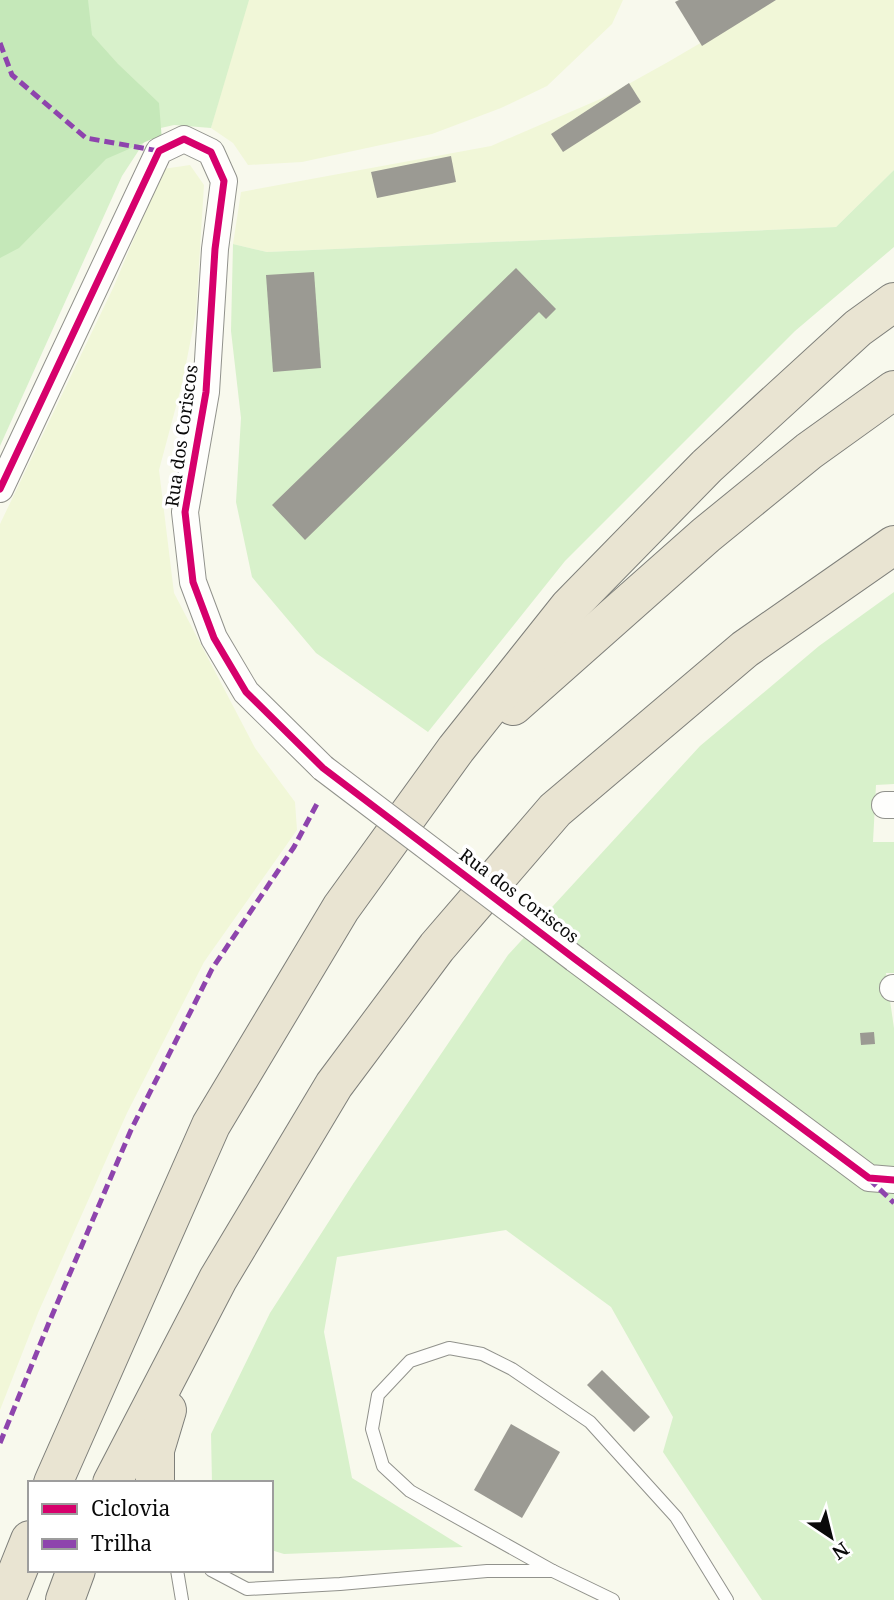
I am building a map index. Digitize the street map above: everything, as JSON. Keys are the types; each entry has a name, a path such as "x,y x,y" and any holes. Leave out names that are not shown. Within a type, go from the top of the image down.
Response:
{"highway":[{"path":"54,1481 211,1125 341,908 439,771 578,598 707,466 858,328 894,302"},
{"path":"439,771 706,535 809,451 894,390"},
{"path":"113,1481 218,1279 334,1085 437,947 555,810 745,649 894,545"},
{"path":"155,1481 155,1450 168,1405 212,1317 218,1279"},
{"path":"5,1600 28,1545"},
{"path":"65,1600 75,1572"}],"street":[{"name":"Rua dos Coriscos","path":"0,489 159,152 184,139 211,152 225,181 215,249 206,392 186,512 193,582 214,638 246,692 323,768 575,959 881,1179"}],"lane":[{"path":"613,1600 553,1571 410,1491 383,1466 372,1429 378,1395 410,1361 449,1348 482,1354 512,1369 590,1422 676,1517 727,1600"},
{"path":"215,1572 247,1589 487,1571 553,1571"},
{"path":"177,1572 182,1600"}],"green space":[{"path":"0,0 249,0 211,128 174,125 152,130 122,176 0,446"},
{"path":"0,0 88,0 92,35 159,103 162,141 152,139 106,159 19,248 0,258"},
{"path":"246,0 623,0 612,24 547,86 501,108 432,134 302,162 248,165 233,143 211,128"},
{"path":"774,0 894,0 894,170 836,227 267,252 233,244 241,192 491,146 605,97"},
{"path":"190,165 204,185 196,313 182,384 159,470 174,593 255,748 295,802 297,830 204,962 127,1113 38,1313 0,1410 0,524 114,286 163,169"},
{"path":"894,170 894,247 795,331 565,561 428,732 316,653 252,577 236,502 241,418 231,331 233,244 267,252 836,227"},
{"path":"894,592 894,784 876,785 873,842 894,842 894,973 886,973 894,1028 894,1600 762,1600 663,1452 673,1417 611,1307 506,1230 337,1257 324,1332 352,1478 463,1547 284,1554 273,1551 273,1481 212,1481 211,1434 270,1313 353,1184 508,955 700,746 819,646"}],"building":[{"path":"776,0 702,46 675,2"},
{"path":"629,83 641,102 563,152 551,134"},
{"path":"451,156 456,182 377,198 371,172"},
{"path":"516,268 556,309 546,319 539,312 305,540 272,505"},
{"path":"314,272 321,368 273,372 266,275"},
{"path":"874,1032 875,1044 861,1045 860,1033"},
{"path":"602,1370 650,1417 634,1432 587,1385"},
{"path":"511,1424 560,1452 522,1518 474,1490"}],"marked path":[{"path":"0,43 12,75 86,138 159,151"},
{"path":"0,1443 131,1130 212,969 294,847 319,800"},
{"path":"869,1179 894,1203"}],"cycle path":[{"path":"0,489 159,151 184,139 211,152 224,181 215,249 206,392 185,512 193,582 214,638 246,692 323,768 575,959 869,1178 894,1180"}]}
